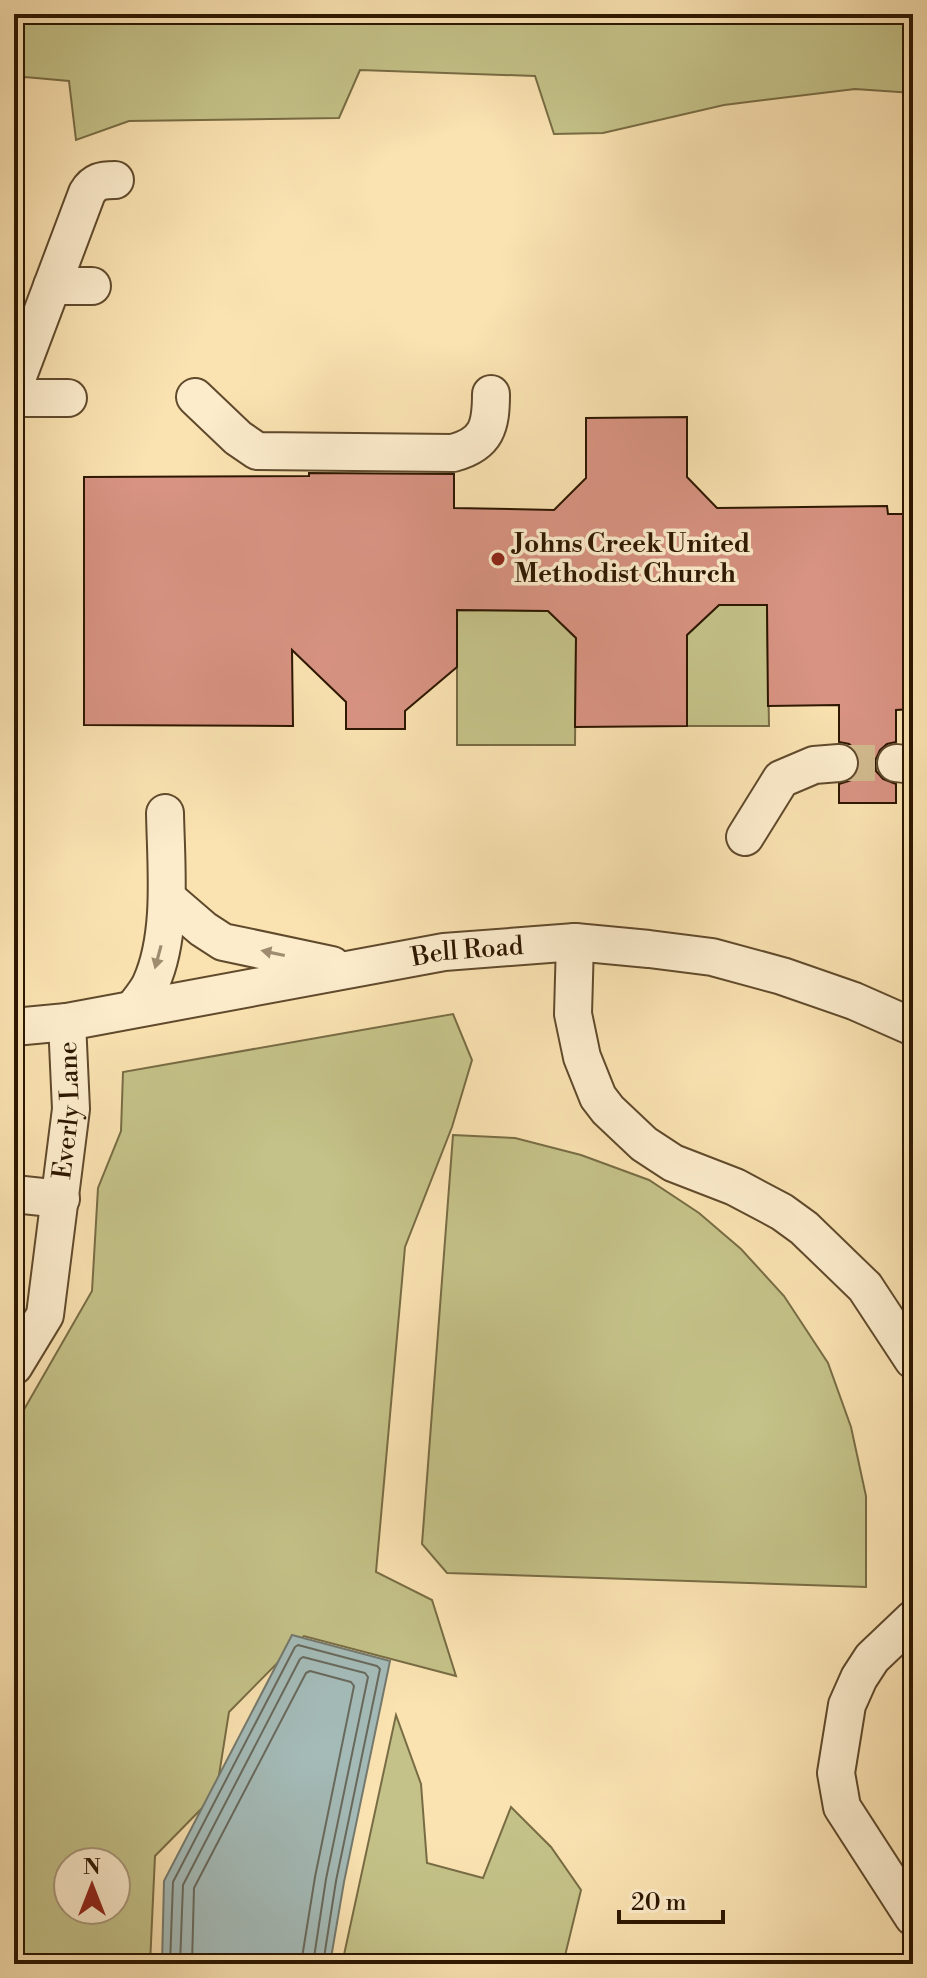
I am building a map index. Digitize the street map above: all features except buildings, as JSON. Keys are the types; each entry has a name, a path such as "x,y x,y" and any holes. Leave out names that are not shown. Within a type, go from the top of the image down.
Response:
{"street":[{"path":"14,387 91,186 96,182 115,180"},
{"path":"52,286 92,286"},
{"path":"195,397 238,438 257,451 453,453 474,444 489,427 491,394"},
{"path":"14,398 68,398"},
{"path":"745,837 781,779 814,765 839,763"},
{"path":"133,1009 151,984 162,947 167,898 165,813"},
{"path":"167,898 223,942 349,969"},
{"path":"575,942 573,1014 590,1079 608,1110 644,1144 673,1163 735,1187 782,1212 804,1228 865,1287 913,1360"},
{"name":"Bell Road","path":"14,1027 67,1022 444,952 575,942 712,957 782,976 854,1001 913,1027"},
{"name":"Everly Lane","path":"14,1366 45,1315 71,1109 67,1022"},
{"name":"Everly Lane","path":"14,1194 61,1199"},
{"path":"913,1619 872,1658 859,1678 847,1705 836,1773 842,1807 913,1917"}],"shaded area":[{"path":"20,14 913,14 913,93 855,89 724,105 603,133 554,134 535,76 360,70 339,118 129,121 76,140 69,81 25,77 14,95 14,34"},
{"path":"719,605 767,605 769,726 687,726 687,635"},
{"path":"457,610 548,611 576,638 575,745 457,745"},
{"path":"453,1014 472,1060 452,1127 405,1247 376,1572 432,1600 456,1676 304,1636 229,1712 216,1794 155,1856 150,1964 14,1964 14,1427 92,1291 98,1188 121,1131 123,1072"},
{"path":"453,1135 515,1138 581,1155 649,1180 699,1213 741,1249 784,1296 828,1363 851,1427 866,1496 866,1587 447,1573 422,1544"},
{"path":"396,1715 421,1784 427,1863 483,1878 511,1807 551,1847 581,1890 563,1964 342,1964"}],"water":[{"path":"292,1635 390,1661 330,1964 162,1964 164,1881"}],"tunnel":[{"path":"839,763 896,763"}],"place":[{"name":"Johns Creek United Methodist Church","path":"498,559"}]}
